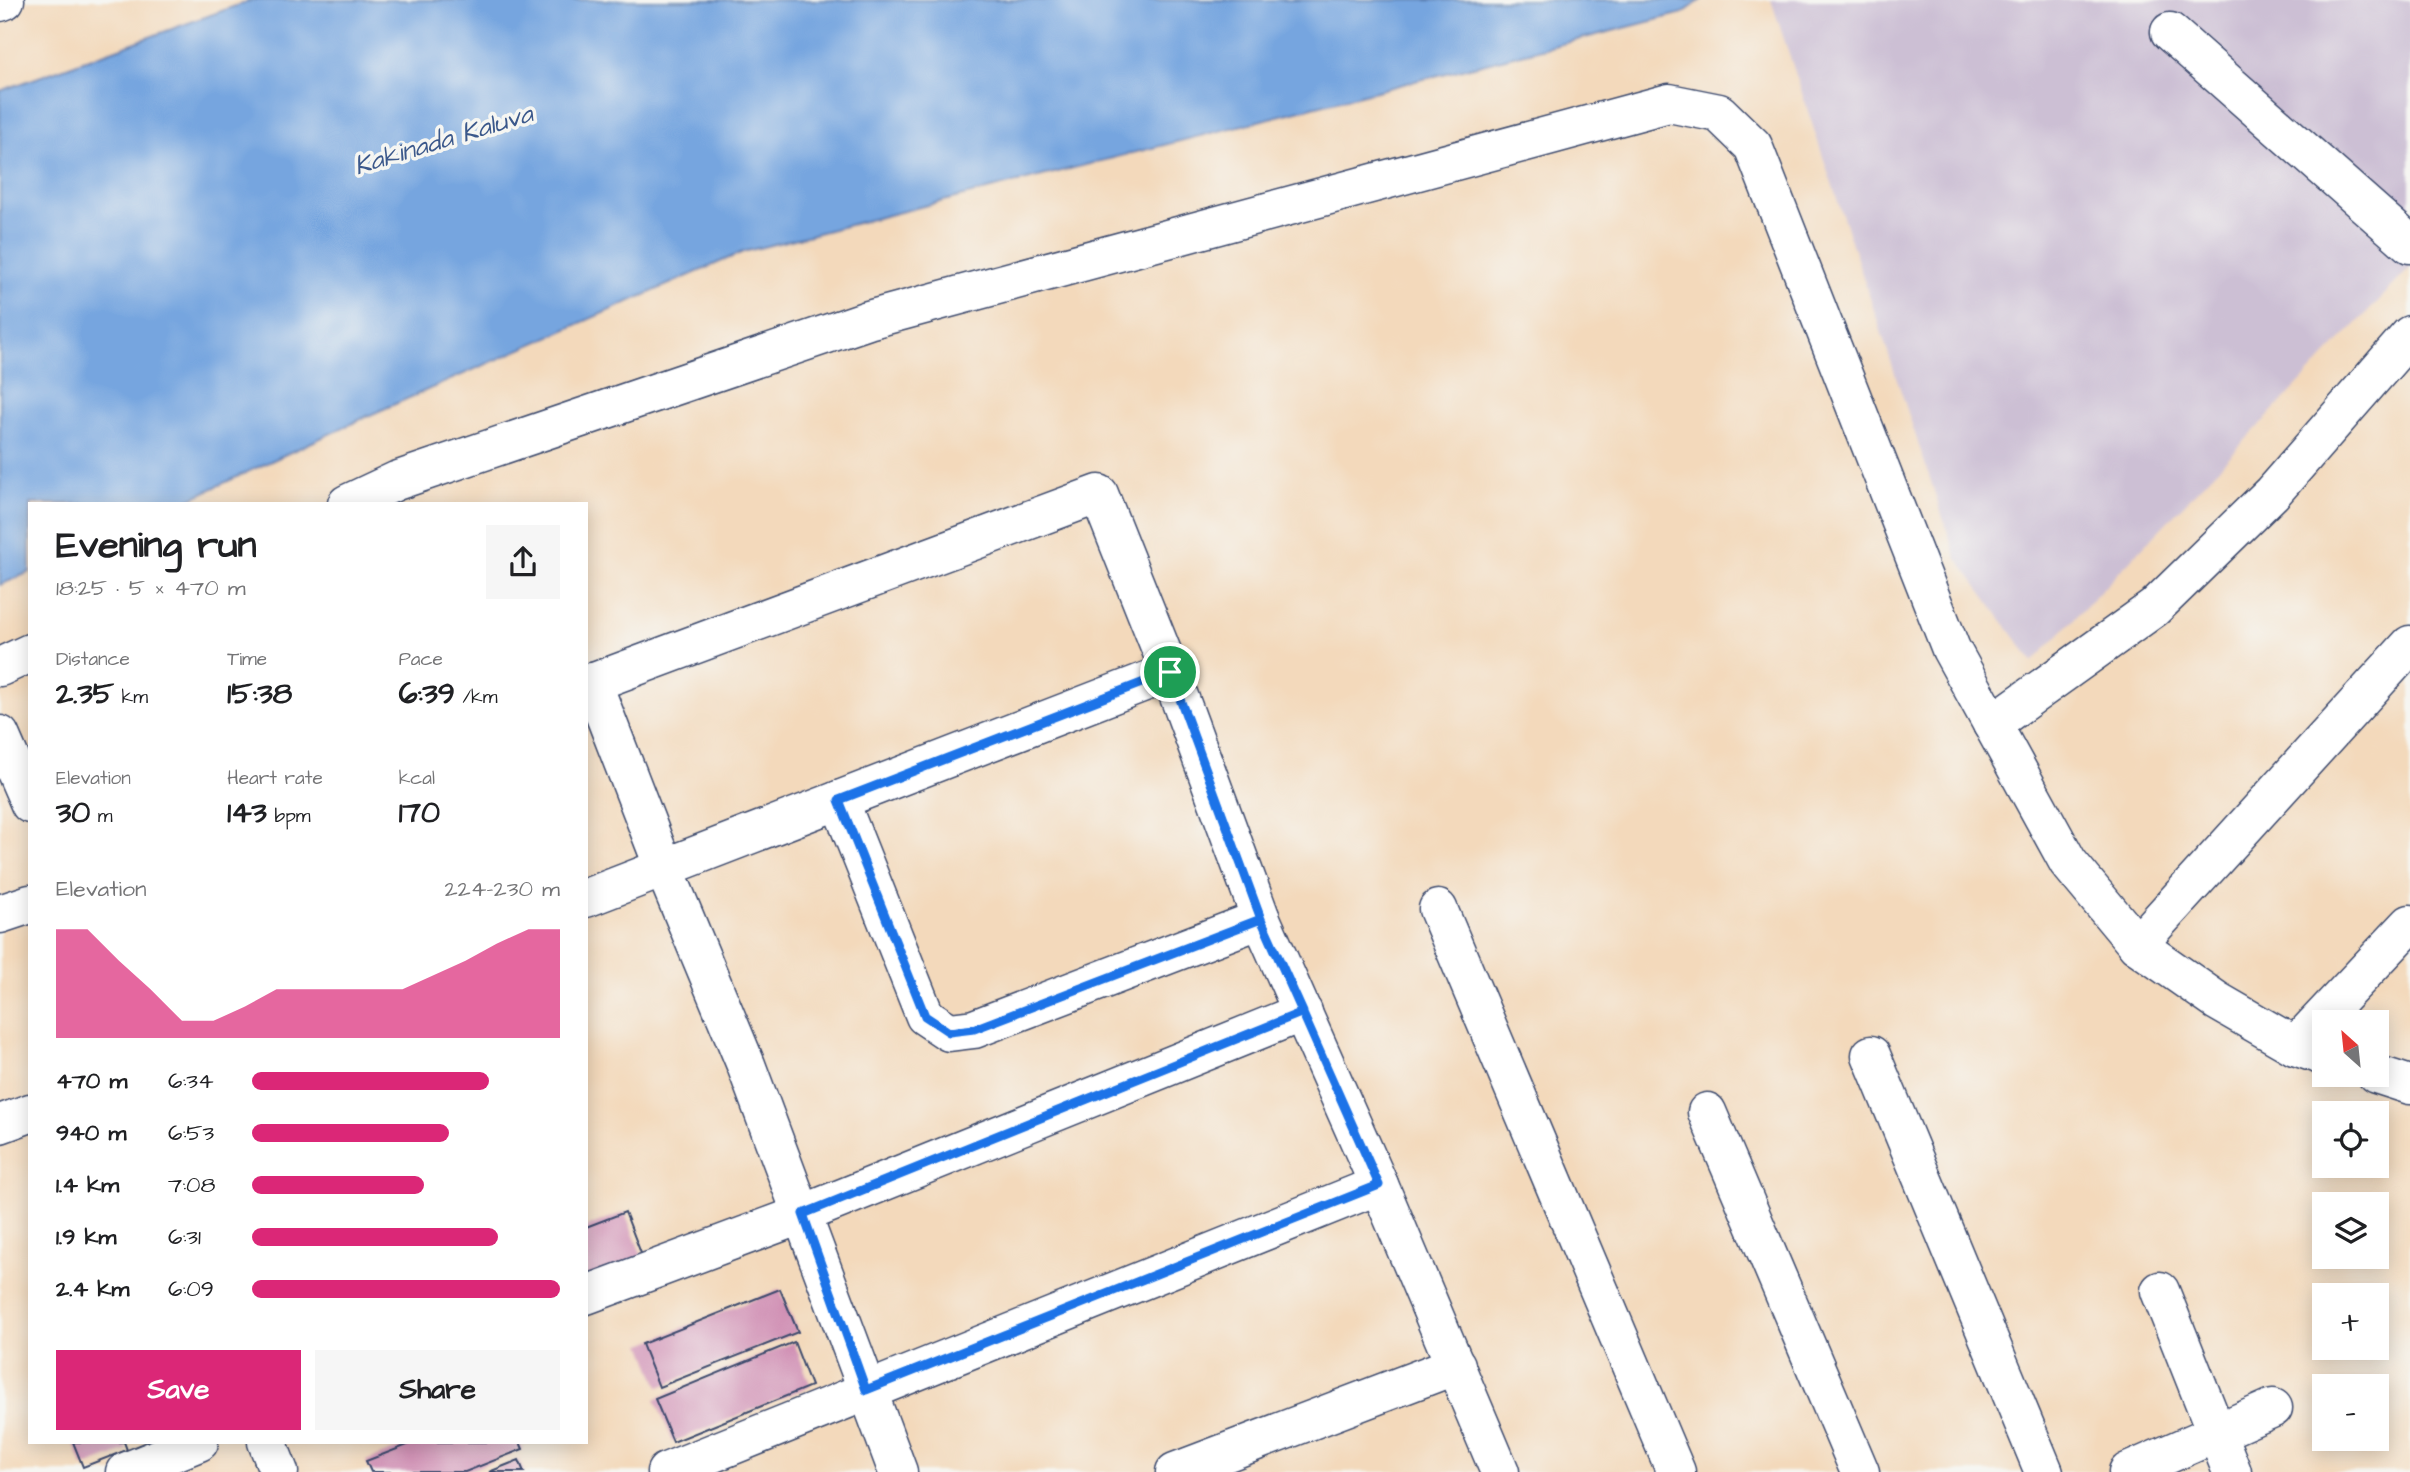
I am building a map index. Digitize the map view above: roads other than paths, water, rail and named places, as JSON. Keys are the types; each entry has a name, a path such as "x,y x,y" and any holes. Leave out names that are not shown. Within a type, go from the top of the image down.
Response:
{"street":[{"path":"2169,32 2410,244"},
{"path":"351,502 396,481 868,320 1669,103 1719,113 1753,146 1951,649 2068,862 2137,944 2217,1001 2309,1051 2410,924"},
{"path":"1992,724 2154,607 2272,493 2410,335"},
{"path":"898,1472 746,1065 589,683 1099,494 1170,672 1261,919 1379,1185 1500,1472"},
{"path":"2137,944 2410,645"},
{"path":"0,667 28,654"},
{"path":"588,897 1170,672"},
{"path":"0,735 28,799"},
{"path":"839,800 925,1016 949,1032 974,1029 1261,919"},
{"path":"0,914 28,905"},
{"path":"1438,909 1676,1472"},
{"path":"588,1294 803,1214 1303,1012"},
{"path":"1871,1055 2044,1472"},
{"path":"2389,1078 2410,1085"},
{"path":"1707,1112 1860,1472"},
{"path":"0,1124 28,1113"},
{"path":"666,1472 1379,1185"},
{"path":"2160,1291 2232,1472"},
{"path":"1175,1472 1260,1458 1455,1365"},
{"path":"2128,1472 2273,1408"},
{"path":"125,1472 195,1444"},
{"path":"268,1444 279,1472"}],"water":[{"name":"Kakinada Kaluva","path":"252,0 1701,0 1683,13 743,252 370,415 183,502 28,502 28,573 0,585 0,91"}]}
